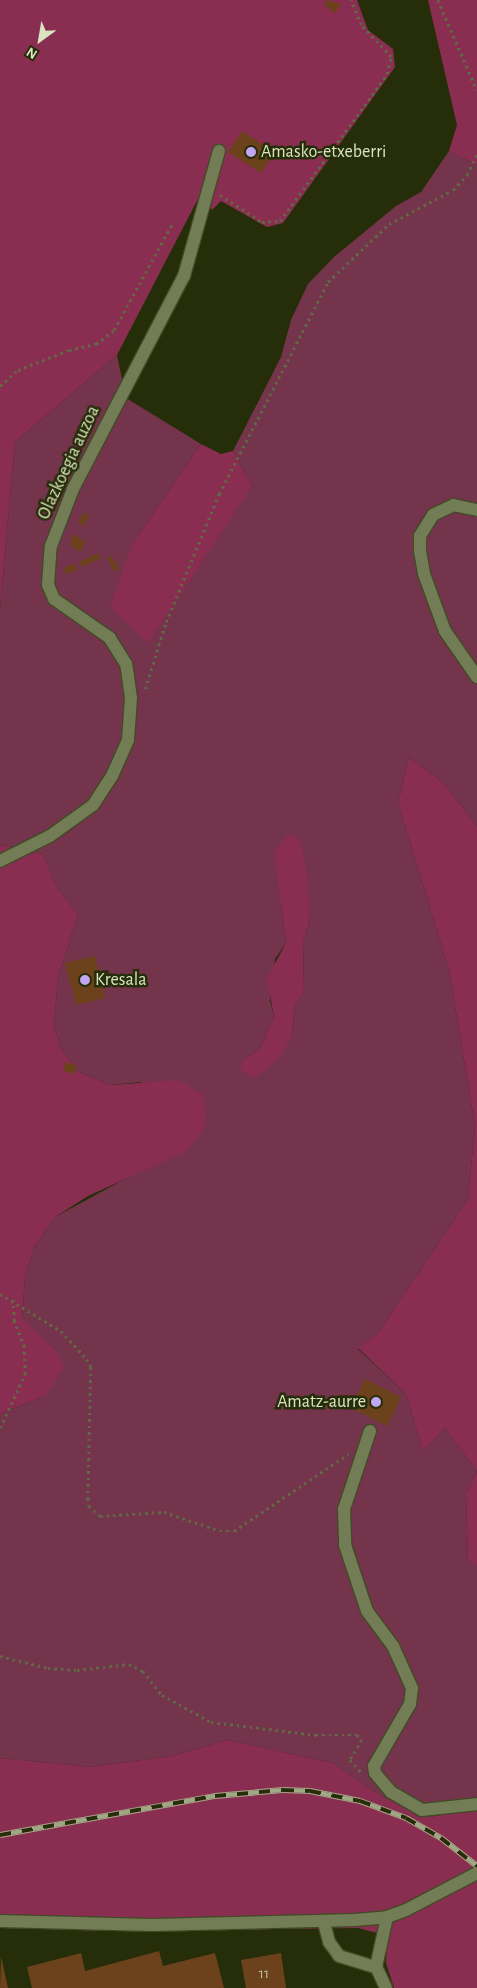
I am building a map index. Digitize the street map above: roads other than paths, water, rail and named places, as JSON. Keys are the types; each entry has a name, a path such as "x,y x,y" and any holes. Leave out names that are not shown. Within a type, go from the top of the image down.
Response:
{"street":[{"name":"Olazkoegia auzoa","path":"0,861 50,836 93,805 112,776 128,740 131,698 123,657 110,638 54,599 48,585 51,546 73,489 184,276 219,151"},
{"path":"477,510 454,505 433,515 420,536 420,551 424,574 445,630 477,676"},
{"path":"370,1431 344,1509 345,1545 366,1611 393,1646 412,1688 410,1704 374,1766 383,1786 422,1810 477,1804"},
{"path":"0,1924 324,1923 387,1917 477,1873"},
{"path":"386,1988 376,1967 387,1917"},
{"path":"324,1923 329,1942 339,1956 376,1967"}],"railway":[{"path":"0,1835 215,1796 283,1790 310,1791 360,1801 406,1818 441,1838 477,1866"}],"place":[{"name":"Amasko-etxeberri","path":"251,152"},
{"name":"Kresala","path":"85,980"},
{"name":"Amatz-aurre","path":"376,1402"}]}
